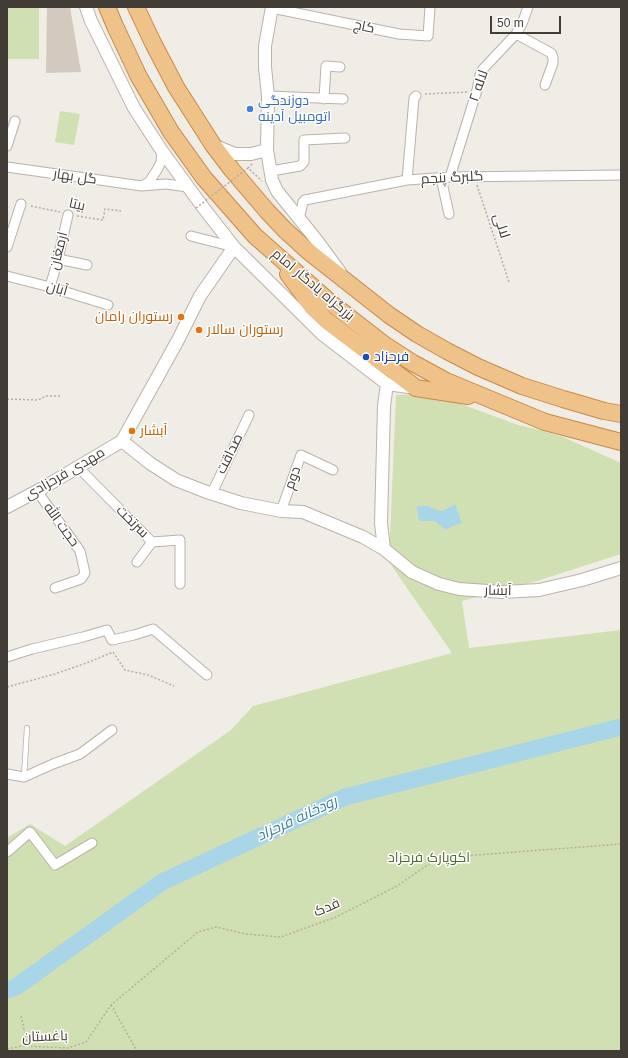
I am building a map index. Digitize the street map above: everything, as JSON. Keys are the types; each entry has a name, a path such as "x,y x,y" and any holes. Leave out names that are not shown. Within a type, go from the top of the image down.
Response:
{"highway":[{"name":"بزرگراه یادگار امام","path":"107,7 139,77 171,132 204,178 255,236 331,303 385,344 413,363 446,381 545,422 621,442"},
{"name":"بزرگراه یادگار امام","path":"136,7 152,42 176,87 213,145 280,225 309,252 389,316 417,334 478,367 529,388 597,409 621,414"},
{"path":"268,247 313,308 327,321 416,388 493,400"}],"street":[{"path":"86,7 91,21 134,108 162,151 234,247 322,334 387,384 416,388"},
{"path":"272,7 265,46 265,67 268,96 267,150 272,180 277,191 318,242 348,283"},
{"name":"کاج","path":"272,7 399,34 428,36 430,7"},
{"name":"لاله ۲","path":"445,177 477,90 480,75 483,69 516,34 522,24 528,7"},
{"path":"516,34 551,53 553,63 545,85"},
{"path":"324,99 326,66 340,68"},
{"path":"268,96 343,99"},
{"path":"408,180 414,98 416,96"},
{"path":"7,146 15,121"},
{"path":"271,171 300,166 304,162 304,140 345,138"},
{"path":"213,145 235,154 251,154 267,150"},
{"path":"142,186 149,182 157,170 161,162 162,151"},
{"name":"گل بهار","path":"7,167 142,186 166,184 188,187"},
{"name":"گلبرگ پنجم","path":"300,219 303,202 306,200 408,180 445,177 621,175"},
{"path":"445,177 449,214"},
{"path":"7,247 21,204"},
{"name":"ارمغان","path":"50,287 68,215"},
{"path":"191,236 234,247"},
{"path":"122,441 178,340 200,296 234,247"},
{"path":"58,259 87,265"},
{"name":"آبان","path":"7,276 50,287 108,305"},
{"path":"384,549 381,523 384,406 387,384"},
{"name":"صداقت","path":"212,493 249,415"},
{"name":"مهدی فرحزادی","path":"7,507 122,441"},
{"name":"آبشار","path":"122,441 151,464 176,480 241,503 281,511 303,512 363,537 384,549 412,572 439,584 459,589 502,592 539,590 582,580 621,568"},
{"name":"دوم","path":"281,511 301,455 333,470"},
{"name":"سرتخت","path":"78,467 152,542 180,540 180,584"},
{"name":"حجت الله","path":"36,491 80,551 85,573 81,579 55,588"},
{"path":"137,562 152,542"},
{"path":"7,657 32,649 107,630 112,640 153,629 207,675"},
{"path":"7,774 24,777 80,754 112,730"},
{"path":"7,852 30,832 55,865 92,843"}],"lane":[{"path":"24,777 27,728"}],"path":[{"path":"416,96 477,90"},
{"path":"196,208 248,168 263,182"},
{"name":"لالی","path":"474,177 509,282"},
{"name":"بیتا","path":"21,204 66,213 68,215 103,220 105,209 120,211"},
{"path":"7,399 38,400 46,396 61,396"},
{"path":"7,687 55,674 113,652 125,670 148,675 174,686"},
{"name":"فدک","path":"111,1005 198,932 216,927 246,934 281,937 336,917 397,886 429,864 450,857 621,844"},
{"path":"111,1005 137,1051"},
{"name":"باغستان","path":"7,1050 21,1046 68,1048 86,1042 111,1005"},
{"path":"21,1016 28,1047"}],"green space":[{"path":"7,7 39,7 39,59 7,59"},
{"path":"60,111 80,114 74,145 55,142"},
{"name":"اکوپارک فرحزاد","path":"429,394 456,402 518,425 563,437 621,463 621,554 537,581 462,601 469,648 621,630 621,1051 7,1051 7,838 30,824 65,846 231,730 253,706 452,653 389,562 396,395"}],"water":[{"path":"455,504 462,523 446,530 435,521 419,521 417,506 428,506 439,511 443,511"}],"building":[{"path":"47,7 70,7 81,72 46,73"}],"waterway":[{"name":"رودخانه فرحزاد","path":"7,990 16,987 162,882 345,797 621,727"}],"place":[{"name":"دوزندگی اتومبیل آدینه","path":"250,109"},
{"name":"رستوران رامان","path":"181,317"},
{"name":"رستوران سالار","path":"199,330"},
{"name":"فرحزاد","path":"366,357"},
{"name":"آبشار","path":"132,431"}]}
